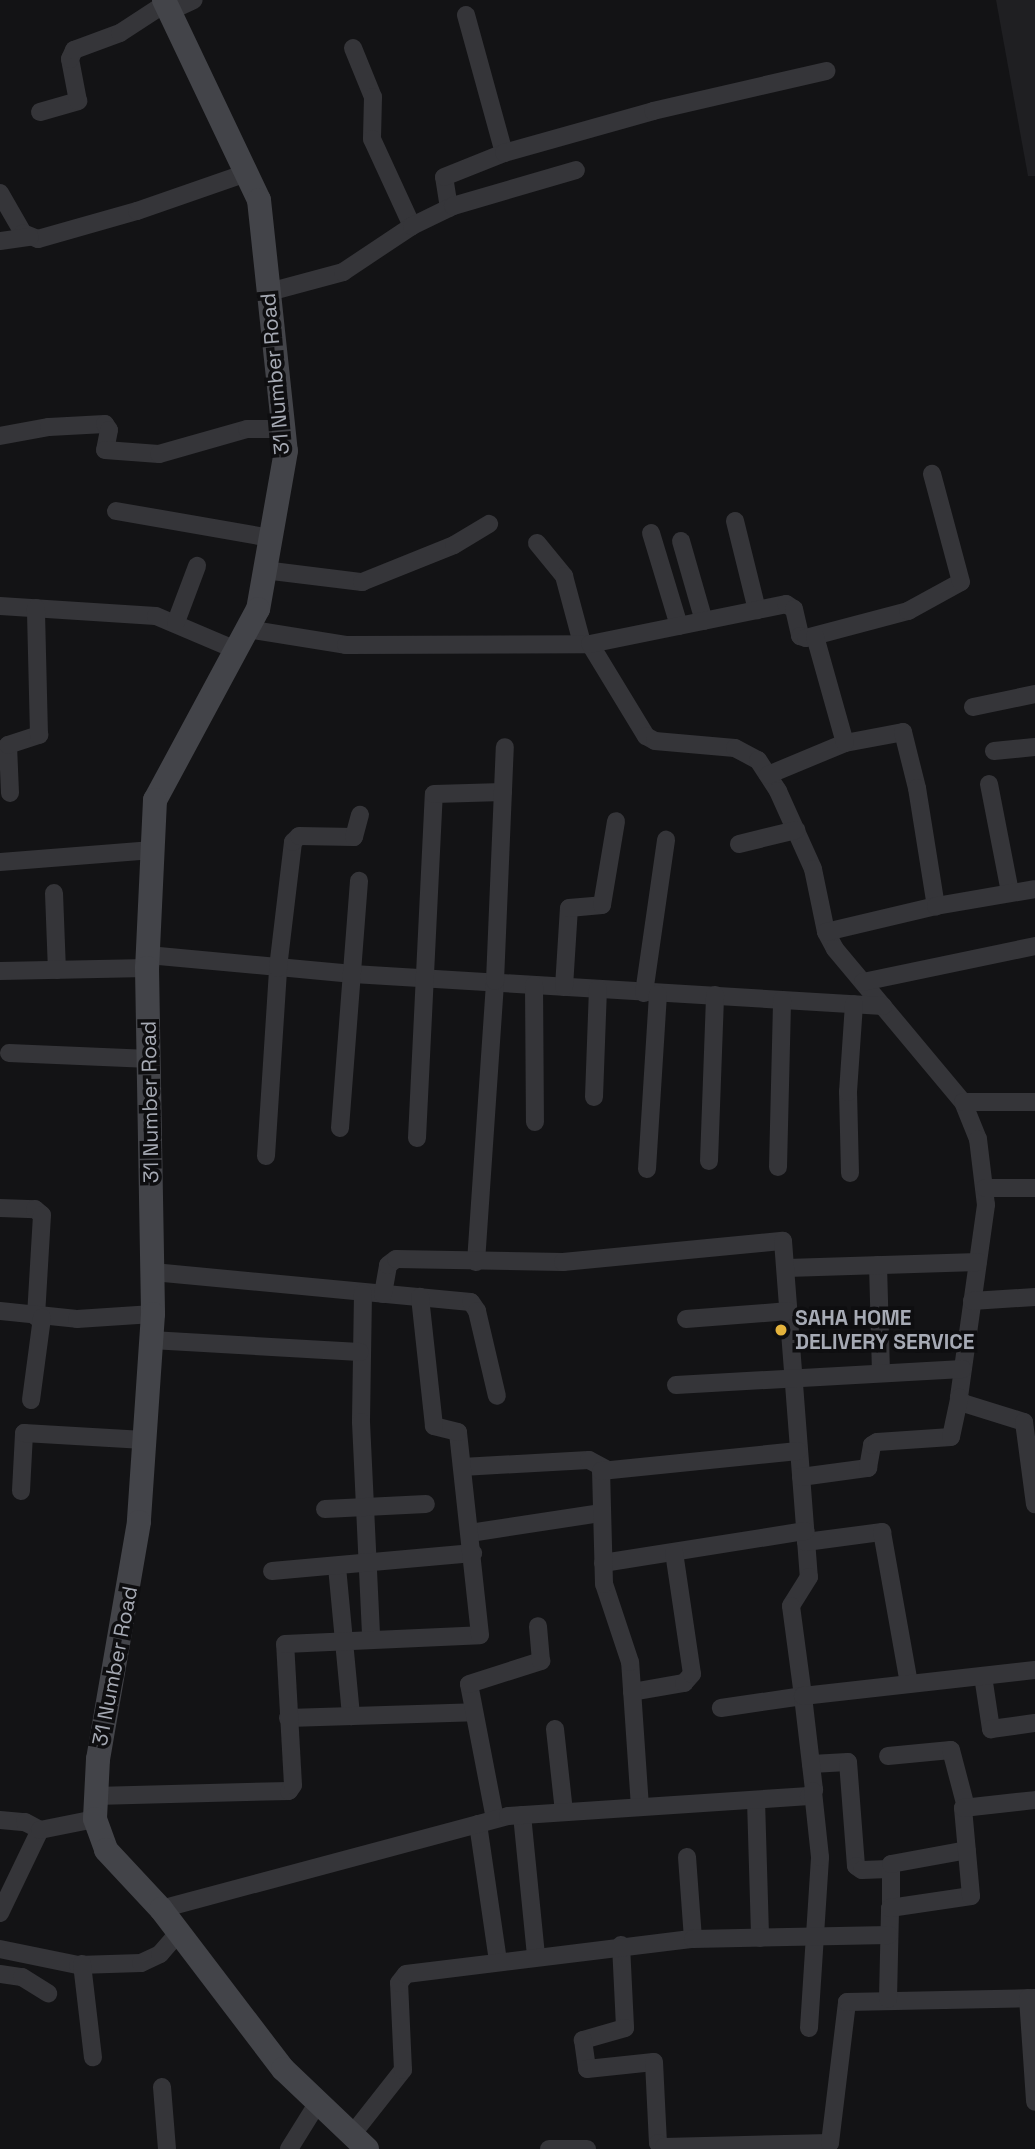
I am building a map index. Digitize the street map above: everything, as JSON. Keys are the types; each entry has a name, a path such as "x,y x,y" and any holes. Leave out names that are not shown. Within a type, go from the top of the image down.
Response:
{"main road":[{"name":"31 Number Road","path":"95,1807 136,1554 153,1314 147,961 155,800 258,609 286,451 259,200 167,5"},
{"path":"95,1807 106,1850 161,1909 284,2070 359,2142"}],"street":[{"path":"40,112 78,101 70,59 74,51 120,33 167,5 194,0"},
{"path":"466,15 503,153"},
{"path":"354,48 373,97 372,139 412,226"},
{"path":"449,208 443,177 503,153 653,111 826,71"},
{"path":"269,292 343,272 412,226 449,208 576,170"},
{"path":"0,241 30,237 137,211 246,173"},
{"path":"0,194 30,237"},
{"path":"0,436 49,426 105,424 109,430 105,450 159,454 247,429 283,429"},
{"path":"0,606 156,616 241,639 346,645 586,643 791,605 800,636 815,636 895,617 960,584 932,474"},
{"path":"117,511 270,538"},
{"path":"735,521 757,610"},
{"path":"264,570 362,582 454,545 489,524"},
{"path":"651,533 679,626"},
{"path":"681,541 704,621"},
{"path":"537,544 564,576 586,643 646,736 655,741 735,748 758,760 796,830 813,869 826,932 863,982 963,1102 978,1139 985,1188 978,1262 951,1437 877,1442 872,1445 868,1468 801,1477"},
{"path":"176,622 197,566"},
{"path":"10,793 8,745 39,735 36,608"},
{"path":"815,636 845,743"},
{"path":"973,707 1035,694"},
{"path":"768,775 845,743 903,732 917,788 936,906"},
{"path":"476,1262 495,981 505,747"},
{"path":"994,751 1035,747"},
{"path":"989,784 1010,892"},
{"path":"417,1138 435,792 503,792"},
{"path":"266,1156 278,968 294,838 354,837 360,815"},
{"path":"564,987 569,908 602,905 616,821"},
{"path":"739,844 796,830"},
{"path":"647,1169 651,993 666,840"},
{"path":"0,862 153,850"},
{"path":"340,1128 359,881"},
{"path":"826,932 936,906 1035,889"},
{"path":"54,893 57,970"},
{"path":"863,982 1035,946"},
{"path":"0,971 57,970 147,961 883,1006"},
{"path":"534,985 536,1122"},
{"path":"594,1097 598,989"},
{"path":"709,1161 715,995"},
{"path":"778,1167 782,1000"},
{"path":"850,1173 848,1092 854,1004"},
{"path":"9,1053 150,1059"},
{"path":"963,1102 1035,1102"},
{"path":"985,1188 1035,1188"},
{"path":"0,1208 35,1209 42,1215 39,1317 31,1400"},
{"path":"383,1294 388,1265 396,1259 563,1262 782,1241 787,1268 808,1582 794,1595 791,1606 820,1857 817,1939 809,2028"},
{"path":"787,1268 978,1262"},
{"path":"878,1265 881,1373"},
{"path":"153,1272 420,1297 475,1306 496,1396"},
{"path":"363,1293 360,1352 371,1638"},
{"path":"0,1913 40,1830 95,1807 289,1791 293,1785 285,1644 343,1639 480,1635 473,1553 456,1430 434,1426 420,1297"},
{"path":"972,1301 1035,1297"},
{"path":"0,1311 39,1317 153,1314"},
{"path":"686,1319 789,1311"},
{"path":"151,1340 360,1352"},
{"path":"676,1385 963,1369"},
{"path":"959,1398 963,1403 1028,1419 1035,1504"},
{"path":"21,1491 24,1433 145,1440"},
{"path":"462,1467 589,1460 606,1469 798,1451"},
{"path":"606,1469 600,1476 605,1594 630,1662 640,1807"},
{"path":"325,1509 426,1504"},
{"path":"470,1532 601,1513"},
{"path":"603,1563 806,1537 882,1532 909,1684"},
{"path":"632,1692 684,1683 692,1674 674,1552"},
{"path":"272,1571 367,1565 473,1553"},
{"path":"337,1567 351,1716"},
{"path":"498,1961 487,1822 469,1689 473,1681 541,1661 538,1626"},
{"path":"721,1708 1035,1670"},
{"path":"983,1676 991,1729 1035,1723"},
{"path":"288,1718 474,1712"},
{"path":"555,1729 564,1812"},
{"path":"888,1756 951,1750 965,1807 971,1896 891,1906"},
{"path":"811,1764 848,1762 856,1866 862,1870 889,1869"},
{"path":"161,1909 522,1815 808,1796 813,1791"},
{"path":"756,1800 760,1938"},
{"path":"965,1807 1035,1800"},
{"path":"522,1815 536,1956"},
{"path":"0,1820 25,1822 40,1830"},
{"path":"888,1999 891,1906 889,1869 895,1862 967,1850"},
{"path":"687,1857 693,1939"},
{"path":"0,1949 82,1964 151,1960 179,1932"},
{"path":"359,2142 403,2070 401,1976 621,1945 693,1939 817,1939 889,1935"},
{"path":"621,1945 625,2028 583,2040 587,2069 654,2062 660,2146 833,2145 844,2006 851,2001 1032,1998 1035,2102"},
{"path":"82,1964 93,2057"},
{"path":"0,1974 22,1977 48,1993"},
{"path":"162,2087 167,2149"},
{"path":"289,2149 317,2104"},
{"path":"549,2149 587,2149"}],"shaded area":[{"path":"996,0 1035,0 1035,176 1028,176"}],"place":[{"name":"SAHA HOME DELIVERY SERVICE","path":"781,1330"}]}
